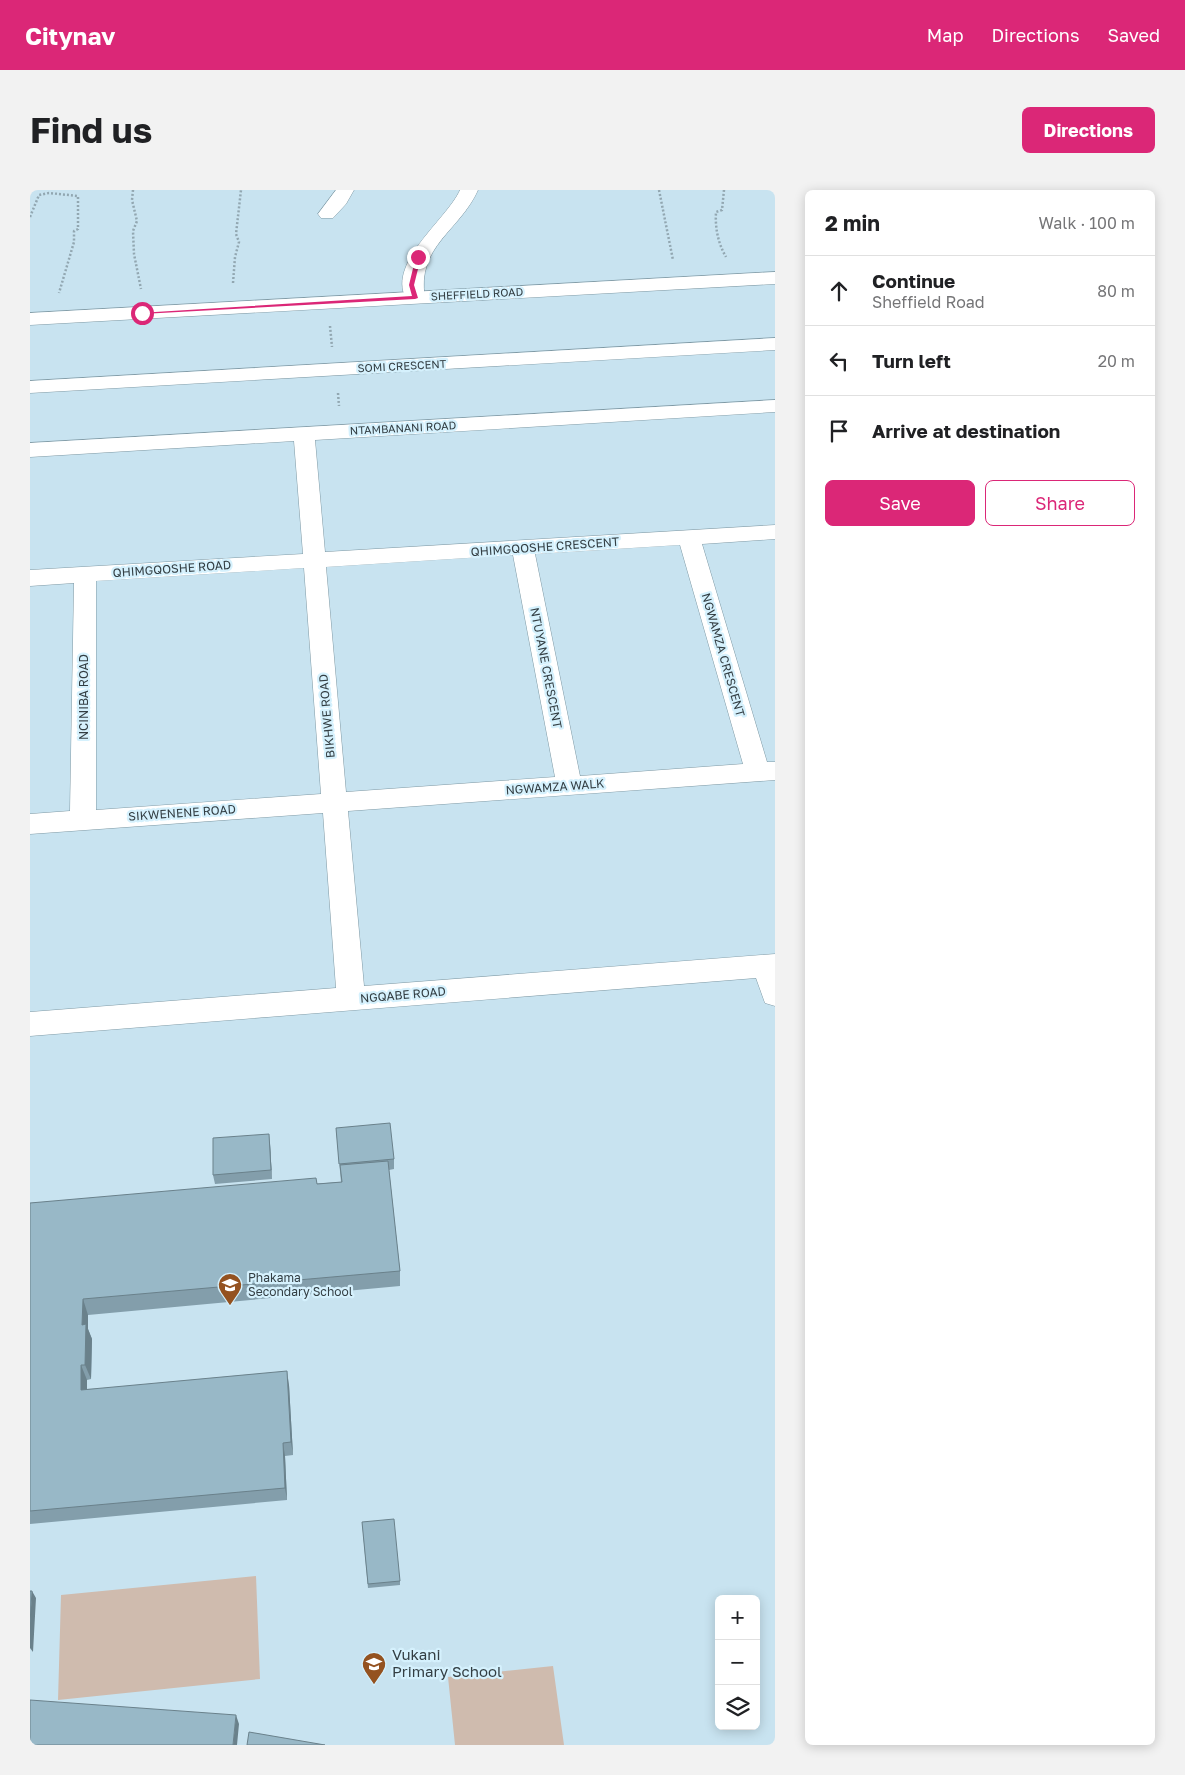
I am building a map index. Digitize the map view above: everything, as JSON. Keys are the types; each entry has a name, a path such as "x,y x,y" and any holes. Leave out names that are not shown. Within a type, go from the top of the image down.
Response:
{"street":[{"path":"326,214 340,200 344,190"},
{"path":"415,298 412,285 418,257 446,224 468,190"},
{"name":"SHEFFIELD ROAD","path":"30,319 775,278"},
{"name":"SOMI CRESCENT","path":"30,387 775,344"},
{"name":"NTAMBANANI ROAD","path":"30,450 775,406"},
{"name":"BIKHWE ROAD","path":"304,434 351,999"},
{"name":"QHIMGQOSHE CRESCENT","path":"314,560 523,549 775,532"},
{"name":"NGWAMZA CRESCENT","path":"689,537 766,772"},
{"name":"NTUYANE CRESCENT","path":"523,549 569,786"},
{"name":"QHIMGQOSHE ROAD","path":"30,578 314,560"},
{"name":"NCINIBA ROAD","path":"83,820 85,574"},
{"name":"NGWAMZA WALK","path":"334,803 766,772"},
{"name":"SIKWENENE ROAD","path":"30,824 334,803"},
{"path":"771,965 775,995"},
{"name":"NGQABE ROAD","path":"30,1024 771,965"}],"path":[{"path":"133,190 132,200 137,221 133,231 134,254 142,297"},
{"path":"232,290 235,257 239,242 236,234 241,190"},
{"path":"659,190 667,223 676,284"},
{"path":"724,190 722,210 716,212 715,218 720,246 728,260"},
{"path":"30,217 40,195 50,191 78,196 78,229 74,231 74,242 57,300"}],"shaded area":[{"path":"256,1576 260,1679 58,1700 61,1595"},
{"path":"553,1666 564,1745 455,1745 448,1677"}],"building":[{"path":"390,1123 394,1159 339,1164 336,1128"},
{"path":"269,1134 271,1170 213,1175 213,1138"},
{"path":"388,1161 400,1271 83,1299 82,1325 86,1324 85,1365 81,1365 81,1390 287,1371 291,1442 283,1443 285,1488 30,1511 30,1203 316,1178 317,1184 342,1182 340,1165"},
{"path":"394,1519 400,1581 368,1584 362,1522"},
{"path":"30,1591 32,1591 30,1623"},
{"path":"30,1700 236,1715 233,1745 30,1745"},
{"path":"249,1732 325,1745 247,1745"}],"place":[{"name":"Phakama Secondary School","path":"230,1306"},
{"name":"Vukani Primary School","path":"374,1685"}],"route":[{"path":"142,313 415,298 412,285 418,257"}]}
